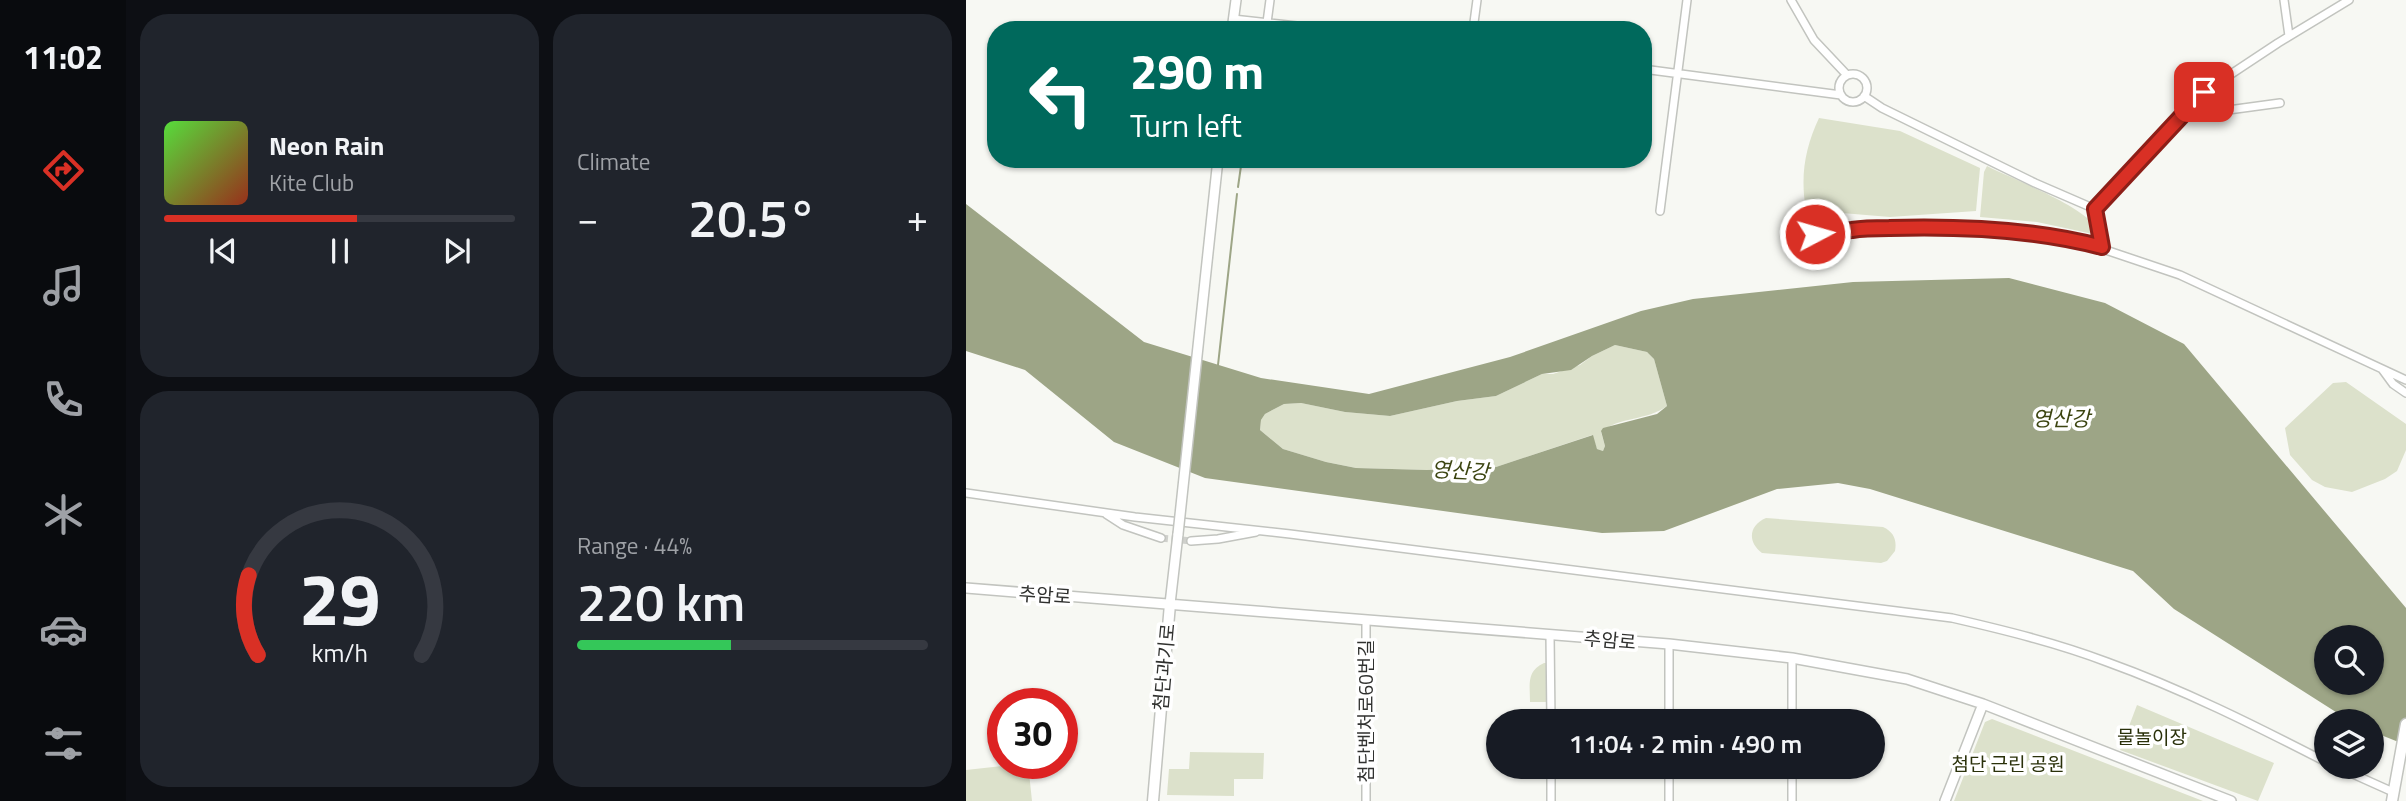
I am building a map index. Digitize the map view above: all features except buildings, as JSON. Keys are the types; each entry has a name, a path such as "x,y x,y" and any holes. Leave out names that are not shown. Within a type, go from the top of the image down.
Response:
{"main road":[{"name":"첨단과기로","path":"1153,801 1170,604"},
{"path":"2393,793 2406,724"}],"street":[{"path":"1236,0 1233,19 1243,21"},
{"path":"1268,21 1270,0"},
{"path":"1474,21 1477,0"},
{"path":"1660,211 1687,0"},
{"path":"1791,0 1814,40 1847,75"},
{"path":"2284,0 2289,36"},
{"path":"2095,209 2204,92 2349,0"},
{"path":"1652,70 1841,95 1852,102 1864,96 1867,88 1864,79 1856,74 1847,75 1840,81 1841,95"},
{"path":"1864,96 1882,108 2095,209"},
{"path":"2188,108 2199,114 2280,103"},
{"name":"첨단과기로","path":"1170,604 1216,168"},
{"path":"2095,209 2102,247"},
{"path":"1815,234 1829,235 1858,229 1927,228 2029,234 2079,241 2180,275 2406,380"},
{"path":"2380,367 2393,384 2406,393"},
{"path":"966,493 1965,621 2004,630 2107,662 2234,714 2314,756"},
{"path":"1102,512 1123,525 1161,538"},
{"path":"1191,541 1274,532"},
{"name":"추암로","path":"966,588 1669,644 1792,659 1907,679 1983,704 2231,801"},
{"name":"첨단벤처로60번길","path":"1366,621 1366,801"},
{"path":"1550,635 1551,709"},
{"path":"1669,644 1669,709"},
{"path":"1792,659 1792,709"},
{"path":"1945,801 1983,704"},
{"path":"1551,779 1551,801"},
{"path":"1669,779 1669,801"},
{"path":"1792,779 1792,801"},
{"path":"2363,779 2393,793"}],"green space":[{"path":"1819,118 1900,131 1980,168 1976,211 1890,217 1806,210 1805,162"},
{"path":"1987,166 2044,192 2086,216 2095,225 2093,234 2037,222 1980,217 1984,172"},
{"path":"1615,345 1647,352 1654,359 1667,406 1651,414 1608,427 1601,432 1605,446 1603,451 1597,449 1592,435 1496,467 1427,470 1356,468 1283,449 1260,430 1265,414 1284,404 1301,403 1345,412 1390,416 1457,401 1496,396 1542,374 1553,374 1580,365"},
{"path":"2346,382 2406,424 2406,450 2397,471 2385,479 2352,492 2325,487 2312,480 2290,455 2285,428 2333,383"},
{"path":"1766,518 1883,527 1894,537 1895,551 1887,561 1881,563 1762,553 1754,544 1752,534 1756,525"},
{"path":"1544,663 1546,702 1530,702 1532,674"},
{"name":"물놀이장","path":"2137,705 2274,763 2258,801 2120,750"},
{"name":"첨단 근린 공원","path":"1992,719 2203,801 1954,801 1985,722"},
{"path":"1190,752 1264,753 1263,779 1234,779 1234,796 1167,795 1169,769 1189,769"},
{"path":"987,768 987,779 1030,779 1032,801 966,801 966,770"}],"water":[{"name":"영산강","path":"966,204 1144,342 1261,378 1369,394 1510,357 1641,311 1693,299 1853,282 2009,278 2105,303 2184,344 2406,608 2406,745 2384,736 2384,709 2331,709 2174,609 2133,571 1870,489 1838,483 1777,489 1664,531 1602,533 1205,478 1114,442 1025,370 966,351","holes":["1615,345 1647,352 1654,359 1667,406 1657,414 1603,428 1603,451 1597,449 1593,435 1496,467 1427,470 1356,468 1283,449 1260,430 1265,414 1284,404 1301,403 1345,412 1390,416 1457,401 1496,396 1542,374 1571,370"]}],"waterway":[{"path":"1238,187 1241,168"},
{"path":"1218,365 1237,194"}],"tunnel":[{"path":"1161,538 1191,541"}],"route":[{"path":"1815,234 1829,235 1865,229 1979,230 2029,234 2102,247 2095,209 2204,92"}]}
